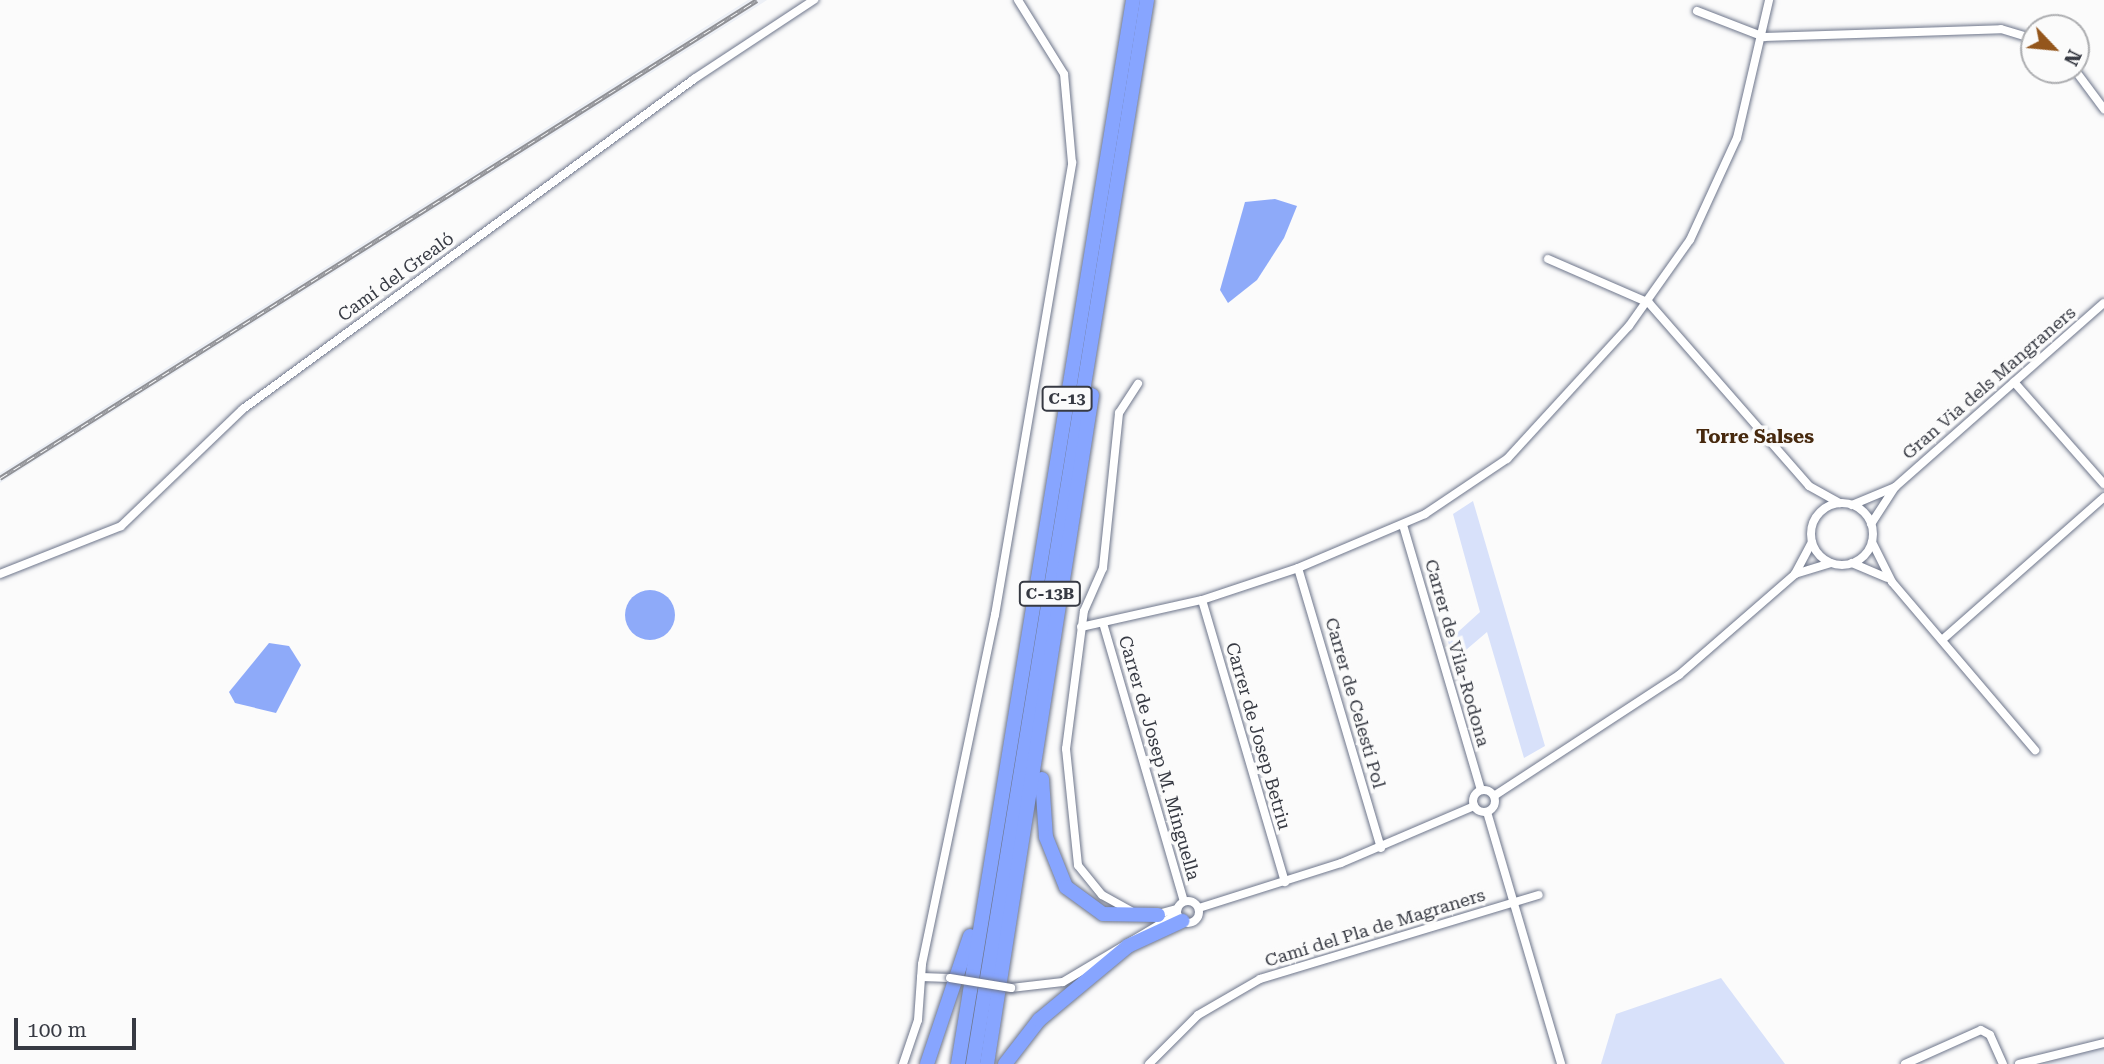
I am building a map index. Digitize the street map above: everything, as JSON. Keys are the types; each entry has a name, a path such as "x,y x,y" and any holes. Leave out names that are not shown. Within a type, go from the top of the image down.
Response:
{"highway":[{"name":"C-13","path":"927,1064 960,975 1001,799 1133,0"},
{"name":"C-13","path":"988,1064 1072,540 1128,158 1127,123 1147,0"},
{"name":"C-13B","path":"973,1064 1127,123"},
{"path":"1072,540 1044,751 1046,837 1062,881 1086,905 1117,918 1158,915"},
{"path":"958,1064 1001,799"},
{"path":"1005,1064 1039,1020 1128,946 1179,915"}],"street":[{"name":"Camí del Grealó","path":"0,574 127,522 243,408 694,79 814,0"},
{"path":"903,1064 918,1020 921,977 997,603 1072,163 1064,74 1018,0"},
{"path":"1081,627 1202,600 1298,568 1404,525 1457,497 1507,459 1648,303 1720,182 1764,37 1769,0"},
{"path":"1698,11 1764,37 2000,30 2020,35"},
{"path":"2086,84 2104,108"},
{"path":"1548,259 1648,303 1809,486 1840,503 1852,505 1871,524 1872,542 1892,582 2035,750"},
{"name":"Gran Via dels Mangraners","path":"1871,524 1895,487 2104,303"},
{"path":"2014,382 2104,484"},
{"path":"1138,384 1119,413 1103,568 1081,627 1066,749 1074,852 1102,895 1158,915 1179,915 1196,919 1199,908"},
{"name":"Gran Via dels Mangraners","path":"1852,505 1895,487"},
{"path":"1942,640 2104,497"},
{"path":"1795,575 1812,542 1819,513 1840,503"},
{"name":"Carrer de Vila-Rodona","path":"1404,525 1481,790"},
{"path":"1812,542 1830,563"},
{"path":"1852,563 1872,542"},
{"path":"1561,1064 1487,812 1494,796 1644,701 1795,575 1830,563 1852,563 1892,582"},
{"name":"Carrer de Celestí Pol","path":"1298,568 1381,848"},
{"name":"Carrer de Josep Betriu","path":"1202,600 1285,882"},
{"name":"Carrer de Josep M. Minguella","path":"1103,623 1184,901"},
{"path":"921,977 950,978 1011,988 1063,982 1179,915 1184,901 1199,908 1285,882 1381,848 1474,806 1481,790 1494,796"},
{"path":"1474,806 1487,812"},
{"name":"Camí del Pla de Magraners","path":"1149,1064 1198,1016 1260,979 1539,895"},
{"path":"1905,1064 1981,1030 1990,1035 2003,1064"},
{"path":"2019,1064 2040,1062 2104,1043"}],"shaded area":[{"path":"748,0 767,0 0,483 0,473"},
{"path":"1473,501 1545,746 1524,758 1487,632 1453,661 1448,641 1480,612 1453,514"},
{"path":"1721,978 1785,1064 1601,1064 1616,1014"},
{"path":"2104,1043 2104,1064 2045,1064"}],"water":[{"path":"1275,199 1297,206 1284,238 1257,280 1228,303 1220,290 1245,202"},
{"path":"650,590 668,597 675,615 668,633 650,640 632,633 625,615 632,597"},
{"path":"269,643 289,646 301,665 276,713 235,703 229,692"}],"railway":[{"path":"0,478 757,0"}],"district":[{"name":"Torre Salses","path":"1755,437"}]}
